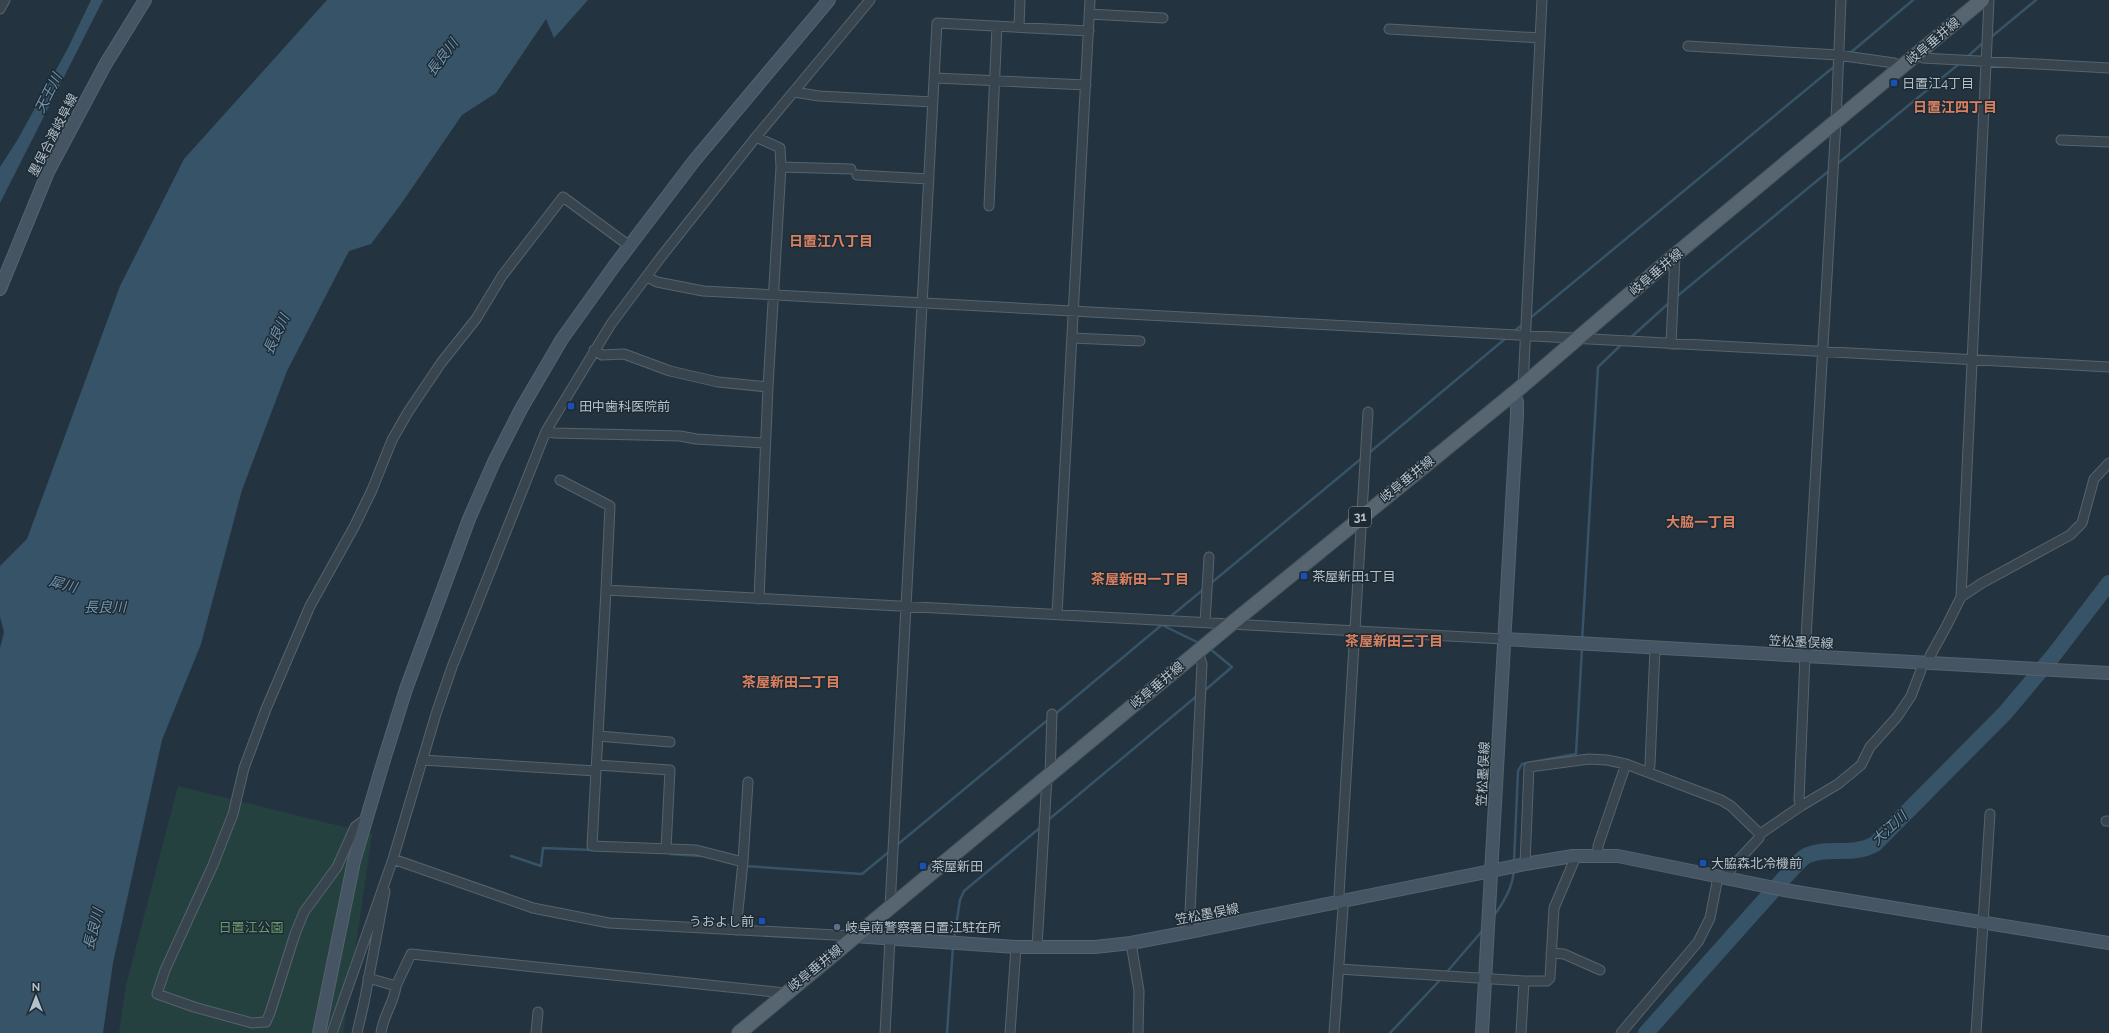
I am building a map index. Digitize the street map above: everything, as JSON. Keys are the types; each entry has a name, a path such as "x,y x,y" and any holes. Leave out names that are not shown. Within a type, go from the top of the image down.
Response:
{"main road":[{"name":"岐阜垂井線","path":"739,1033 785,993 1198,650 1362,515 1519,390 1675,255 1982,0"}],"street":[{"path":"0,8 4,0"},
{"name":"墨俣合渡岐阜線","path":"0,289 48,172 105,66 145,0"},
{"path":"319,1033 354,861 406,689 469,519 494,462 521,409 562,339 615,265 694,161 829,0"},
{"path":"332,1033 393,859 436,714 452,667 546,431 611,324 756,137 870,0"},
{"path":"1019,27 1020,0"},
{"path":"1057,614 1090,0"},
{"path":"606,590 1353,630 1504,640 1517,402 1524,335 1542,0"},
{"path":"1800,806 1805,656 1836,121 1841,0"},
{"path":"1621,1033 1698,942 1710,918 1722,878 1759,838 1760,834 1800,806 1838,784 1861,765 1870,747 1897,717 1911,696 1921,670 1946,627 1961,597 1971,360 1988,61 1989,0"},
{"path":"1089,14 1163,18"},
{"path":"890,907 937,24 1089,31"},
{"path":"989,206 998,26"},
{"path":"1389,29 1540,38"},
{"path":"1688,46 1838,54 1894,63 1902,67"},
{"path":"1916,55 1923,58 2109,68"},
{"path":"935,78 1086,85"},
{"path":"794,92 819,96 933,102"},
{"path":"756,137 780,148 781,167 765,443 759,599"},
{"path":"2061,140 2109,142"},
{"path":"781,167 929,179"},
{"path":"367,818 355,827 337,867 304,912 295,934 266,1022 252,1023 194,1007 157,994 165,970 210,872 230,821 244,768 310,606 354,527 372,490 392,440 408,412 441,363 476,318 502,276 563,197 624,242"},
{"path":"1671,344 1675,255"},
{"path":"647,277 657,282 703,291 2109,367"},
{"path":"1072,338 1140,341"},
{"path":"594,350 602,355 624,354 670,371 718,382 768,387"},
{"path":"1334,1033 1343,908 1339,895 1353,630 1368,412"},
{"path":"546,431 554,433 680,436 696,440 765,443"},
{"path":"1961,597 1982,583 2070,535 2078,529 2082,523 2094,479 2109,463"},
{"path":"560,480 610,506 592,846 707,852 743,862"},
{"path":"1205,622 1209,557"},
{"name":"笠松墨俣線","path":"854,936 1016,947 1095,947 1130,943 1188,932 1492,871 1504,640 2109,673"},
{"path":"1648,772 1650,765 1655,648"},
{"path":"1188,932 1202,664 1198,650"},
{"path":"1037,947 1052,714"},
{"path":"598,736 670,742"},
{"path":"1525,864 1529,768 1589,759 1607,760 1626,764 1728,804 1760,834"},
{"path":"422,760 670,770 666,849"},
{"path":"1598,854 1598,846 1626,764"},
{"path":"736,930 743,862 748,782"},
{"path":"1976,1033 1990,814"},
{"path":"1482,1033 1492,871 1573,856 1598,854 1630,858 1784,890 1983,924 2109,943"},
{"path":"1339,969 1485,977 1524,981 1547,981 1550,978 1554,908 1574,861 1573,856"},
{"path":"393,859 503,899 540,910 610,923 854,936"},
{"path":"357,1033 386,897 385,882"},
{"path":"885,1033 890,939"},
{"path":"1130,943 1139,991 1138,1033"},
{"path":"1010,1033 1016,947"},
{"path":"381,1033 384,1017 395,995 396,986 411,954 785,993"},
{"path":"1551,954 1564,954 1600,970"},
{"path":"368,978 396,986"},
{"path":"1521,1033 1524,981"},
{"path":"536,1033 538,1012"}],"green space":[{"name":"日置江公園","path":"178,786 372,834 343,1033 119,1033 126,985"}],"water":[{"name":"天王川","path":"91,0 103,0 0,203 0,167 18,139 68,48"},
{"name":"長良川","path":"327,0 588,0 554,38 546,19 496,93 462,115 401,204 371,244 349,251 287,371 242,490 201,644 162,740 113,963 103,1033 0,1033 0,648 4,632 0,617 0,566 27,539 120,286 184,159"}],"waterway":[{"path":"1849,54 1913,0"},
{"path":"1990,38 2036,0"},
{"path":"1967,57 1984,42"},
{"path":"1836,165 1960,63"},
{"path":"1529,319 1836,65"},
{"path":"1675,298 1830,170"},
{"path":"1629,339 1670,302"},
{"path":"1513,332 1523,324"},
{"path":"1369,453 1506,338"},
{"path":"1582,641 1598,367 1623,343"},
{"path":"1210,584 1362,458"},
{"name":"大江川","path":"1646,1033 1802,859 1816,852 1858,850 1875,844 2005,713 2053,656 2109,583"},
{"path":"1170,617 1205,588"},
{"path":"1054,715 1164,623"},
{"path":"1162,625 1199,643"},
{"path":"1204,691 1232,667 1209,648"},
{"path":"1514,862 1518,771 1522,764 1576,754 1582,648"},
{"path":"1047,821 1198,695"},
{"path":"897,845 1050,718"},
{"path":"954,939 960,900 964,891 1042,826"},
{"path":"511,856 541,866 543,848 593,850"},
{"path":"745,866 862,874 890,851"},
{"path":"670,854 701,856"},
{"path":"1493,917 1507,894 1512,882 1514,869"},
{"path":"1446,973 1483,930"},
{"path":"947,1033 953,946"},
{"path":"1390,1033 1441,979"}],"place":[{"name":"日置江4丁目","path":"1894,83"},
{"name":"田中歯科医院前","path":"571,406"},
{"name":"茶屋新田1丁目","path":"1304,576"},
{"name":"大脇森北冷機前","path":"1703,863"},
{"name":"茶屋新田","path":"923,866"},
{"name":"うおよし前","path":"762,921"},
{"name":"岐阜南警察署日置江駐在所","path":"837,927"}],"district":[{"name":"日置江四丁目","path":"1955,107"},
{"name":"日置江八丁目","path":"831,241"},
{"name":"大脇一丁目","path":"1701,522"},
{"name":"茶屋新田一丁目","path":"1140,579"},
{"name":"茶屋新田三丁目","path":"1394,641"},
{"name":"茶屋新田二丁目","path":"791,682"}],"water label":[{"name":"犀川","path":"63,584"}]}
